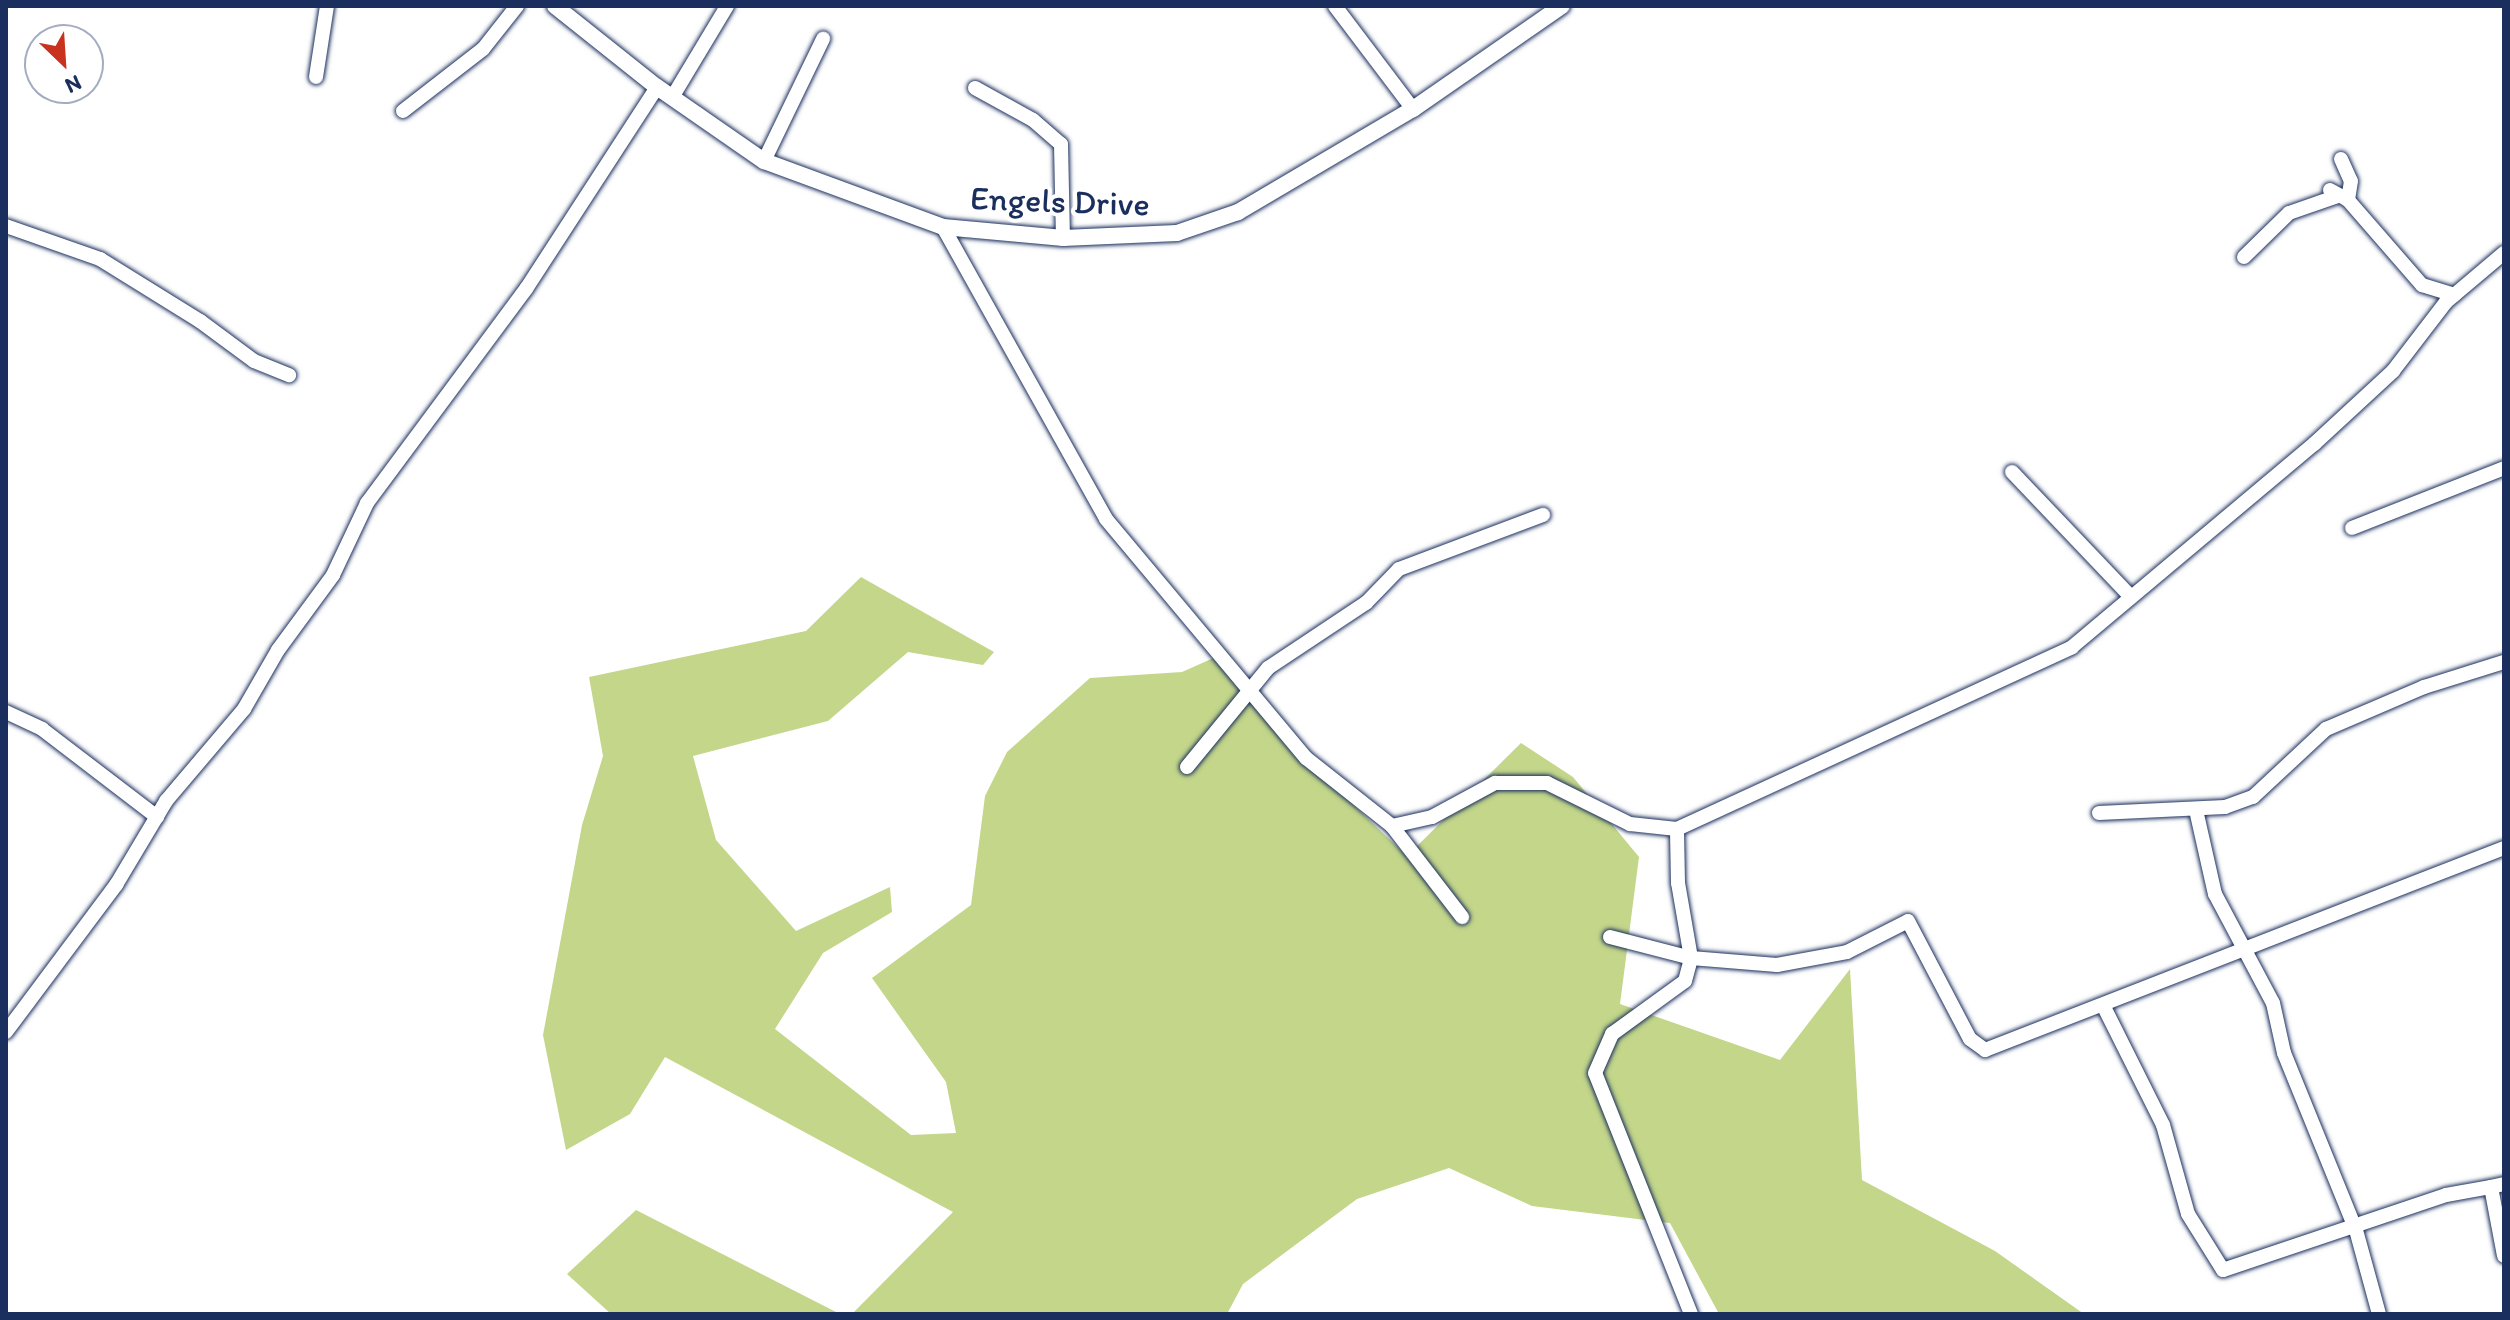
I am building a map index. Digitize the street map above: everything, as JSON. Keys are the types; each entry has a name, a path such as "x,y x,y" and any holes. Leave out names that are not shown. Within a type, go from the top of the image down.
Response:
{"street":[{"path":"316,77 327,6"},
{"path":"403,111 483,49 517,6"},
{"name":"Engels Drive","path":"555,6 657,87 764,161 943,227 1063,238 1177,233 1238,212 1413,109 1552,9"},
{"path":"673,96 727,6"},
{"path":"1335,6 1413,109"},
{"path":"764,161 823,39"},
{"path":"7,1027 116,885 157,817 244,709 278,650 333,575 367,503 526,289 657,87"},
{"path":"975,88 1033,120 1061,144 1063,238"},
{"path":"2244,257 2289,213 2339,195 2351,181 2341,159"},
{"path":"2339,195 2422,285 2454,295"},
{"path":"6,226 100,259 200,321 254,361 289,375"},
{"path":"943,227 1106,519 1306,758 1392,826 1462,917"},
{"path":"1392,826 1432,817 1495,783 1547,783 1630,824 1677,829 2030,670 2072,647 2314,444 2393,371 2454,295 2504,253"},
{"path":"2352,528 2504,468"},
{"path":"2012,472 2130,596"},
{"path":"1187,767 1253,692 1268,668 1366,603 1399,569 1543,515"},
{"path":"2099,813 2225,807 2253,797 2326,729 2424,687 2504,662"},
{"path":"6,712 42,729 157,817"},
{"path":"2196,810 2215,894 2247,949 2356,1230 2379,1314"},
{"path":"1677,829 1678,883 1691,958 1685,981 1612,1034 1595,1073 1691,1314"},
{"path":"1610,937 1691,958 1777,965 1847,952 1908,921 1970,1039 1985,1050 2104,1007 2504,848"},
{"path":"2104,1007 2163,1125 2188,1214 2219,1268 2228,1271 2309,1238 2356,1230 2446,1195 2498,1186 2504,1256"}],"green space":[{"path":"861,577 994,652 983,665 908,652 828,721 693,756 716,840 796,931 890,887 892,912 823,953 775,1029 911,1135 956,1133 946,1082 872,978 971,905 985,796 1007,752 1090,678 1182,672 1227,652 1328,781 1407,856 1521,743 1573,777 1639,857 1620,1004 1780,1060 1850,969 1862,1180 1995,1251 2084,1314 1719,1314 1670,1223 1532,1206 1449,1168 1357,1199 1243,1284 1227,1314 852,1314 953,1212 665,1057 630,1114 566,1150 543,1035 582,825 603,756 589,677 806,631"},
{"path":"636,1210 840,1314 611,1314 567,1274"}]}
